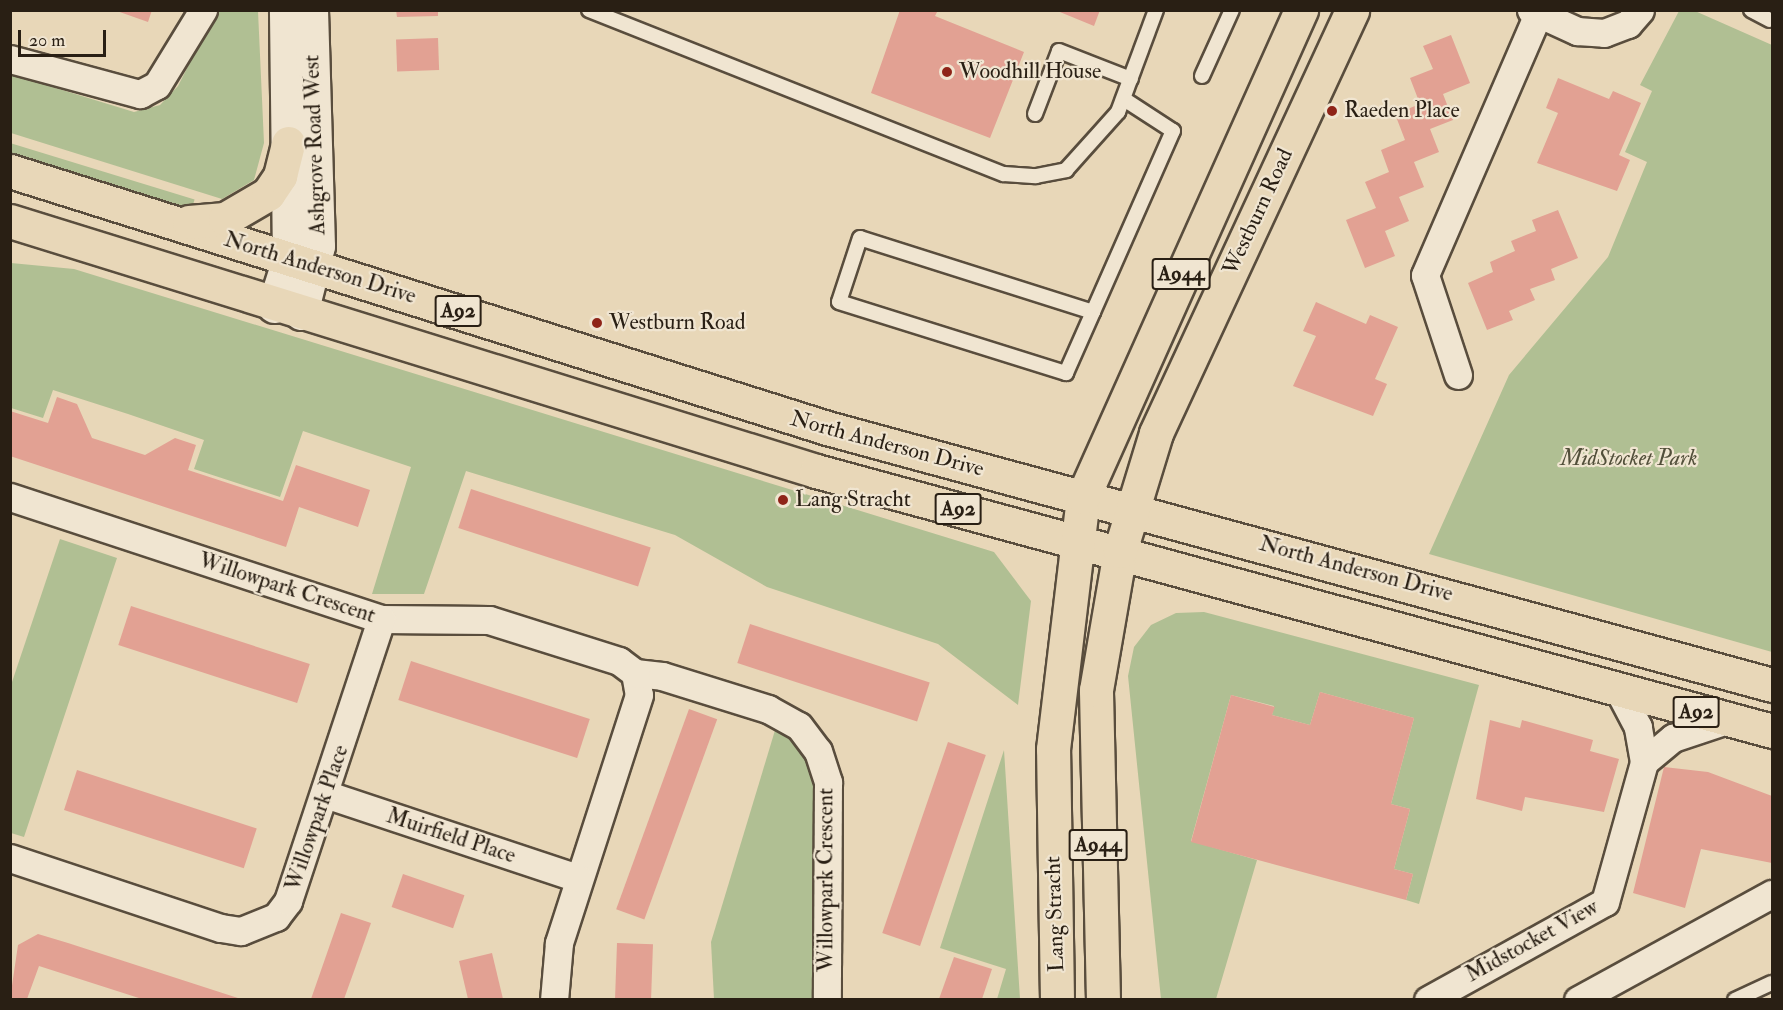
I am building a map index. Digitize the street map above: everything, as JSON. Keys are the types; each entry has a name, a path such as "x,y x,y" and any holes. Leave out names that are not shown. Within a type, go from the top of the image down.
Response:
{"main road":[{"name":"Westburn Road","path":"1074,541 1083,497 1301,10"},
{"name":"Westburn Road","path":"1120,551 1156,433 1352,10"},
{"path":"143,212 195,224 244,210 274,185 288,144"},
{"name":"North Anderson Drive","path":"10,171 734,401 1773,685"},
{"name":"North Anderson Drive","path":"10,220 287,309 816,471 1074,541 1120,551 1619,691 1773,731"},
{"name":"Lang Stracht","path":"1057,999 1053,749 1074,541"},
{"name":"Lang Stracht","path":"1103,999 1096,690 1120,551"}],"street":[{"path":"10,59 119,92 140,94 157,85 203,10"},
{"name":"Ashgrove Road West","path":"286,10 288,144 303,263"},
{"name":"Ashgrove Road West","path":"287,309 303,263 311,10"},
{"path":"1458,375 1425,275 1534,12 1577,31 1604,33 1628,24 1640,10"},
{"name":"Willowpark Crescent","path":"10,497 381,619 489,620 618,661 635,673 662,676 768,709 799,726 818,751 828,782 827,999"},
{"name":"Willowpark Place","path":"10,858 241,931 276,917 288,901 381,619"},
{"path":"554,999 559,943 639,694 635,673"},
{"name":"Midstocket View","path":"1428,999 1605,902 1644,762 1638,727 1619,691"},
{"path":"1644,762 1673,738 1727,720"},
{"name":"Muirfield Place","path":"325,794 578,878"},
{"path":"1578,999 1773,894"}],"lane":[{"path":"589,10 1005,174 1036,176 1066,170 1097,138 1124,99 1156,10"},
{"path":"1202,76 1232,10"},
{"path":"1751,10 1770,20"},
{"path":"1035,114 1059,51 1131,79"},
{"path":"1093,312 860,238 839,302 1066,373 1093,312 1173,131 1124,99"},
{"path":"1735,999 1771,983"}],"green space":[{"path":"216,11 258,11 264,143 254,180 222,199 11,133 10,74 134,112 160,105 178,86"},
{"name":"MidStocket Park","path":"1679,11 1695,11 1772,45 1772,652 1429,554 1509,375 1608,257 1647,162 1625,152 1652,91 1640,85"},
{"path":"10,143 195,199 191,210 10,155"},
{"path":"11,263 74,269 994,552 1031,601 1018,705 938,644 767,587 675,535 466,471 424,594 372,594 411,467 303,431 280,497 194,469 204,440 128,414 53,390 43,418 11,408"},
{"path":"60,539 117,558 24,837 11,833 11,685"},
{"path":"1204,612 1479,685 1419,904 1406,900 1413,874 1394,869 1410,809 1391,804 1414,718 1320,692 1310,725 1272,715 1274,706 1231,695 1191,841 1257,860 1216,999 1161,999 1128,676 1134,647 1151,625 1176,613"},
{"path":"776,727 801,749 814,775 816,999 714,999 711,942"},
{"path":"1004,750 1020,999 997,999 1006,969 940,948"}],"building":[{"path":"114,10 152,10 148,22"},
{"path":"396,10 438,10 438,16 397,17"},
{"name":"Woodhill House","path":"900,10 938,10 935,16 1024,52 990,138 871,93"},
{"name":"Woodhill House","path":"1055,10 1100,10 1094,26"},
{"path":"1451,35 1470,83 1443,94 1453,120 1430,129 1439,152 1414,162 1424,187 1399,197 1409,221 1385,231 1395,256 1365,268 1346,220 1376,208 1365,182 1389,172 1381,150 1405,140 1395,114 1420,104 1410,78 1433,69 1423,46"},
{"path":"438,38 439,70 397,71 396,39"},
{"path":"1558,78 1609,99 1613,91 1641,103 1619,155 1630,160 1617,191 1537,163 1558,113 1546,108"},
{"path":"1558,210 1578,258 1551,269 1555,280 1530,289 1535,300 1509,311 1513,320 1487,330 1468,283 1493,272 1490,262 1515,251 1511,241 1536,231 1532,220"},
{"path":"1316,302 1366,324 1370,315 1398,327 1375,379 1387,384 1373,416 1293,386 1316,336 1303,331"},
{"path":"57,397 77,404 92,438 145,455 175,438 196,445 188,470 283,501 296,465 370,490 358,527 299,507 286,547 10,456 10,411 48,423"},
{"path":"471,489 651,547 638,586 458,528"},
{"path":"131,606 310,664 297,703 118,645"},
{"path":"750,624 930,682 917,721 737,663"},
{"path":"411,661 590,719 577,758 398,700"},
{"path":"1320,692 1414,718 1391,804 1410,809 1394,869 1413,874 1406,900 1191,842 1231,695 1275,707 1272,715 1310,725"},
{"path":"689,709 717,719 644,919 616,909"},
{"path":"1490,720 1520,728 1522,720 1593,740 1590,751 1619,759 1604,812 1525,797 1522,811 1476,799"},
{"path":"948,742 986,755 920,946 882,933"},
{"path":"1664,767 1708,772 1772,796 1772,863 1701,849 1685,908 1633,893"},
{"path":"77,770 257,828 244,868 64,810"},
{"path":"403,874 464,895 453,928 392,907"},
{"path":"341,913 371,923 344,999 311,999"},
{"path":"38,934 241,999 142,999 39,966 27,999 10,999 18,945"},
{"path":"617,943 653,944 651,1000 615,999"},
{"path":"492,953 503,999 468,999 459,961"},
{"path":"954,957 992,969 982,999 939,999"}],"place":[{"name":"Woodhill House","path":"947,72"},
{"name":"Raeden Place","path":"1332,111"},
{"name":"Westburn Road","path":"597,323"},
{"name":"Lang Stracht","path":"783,500"}]}
